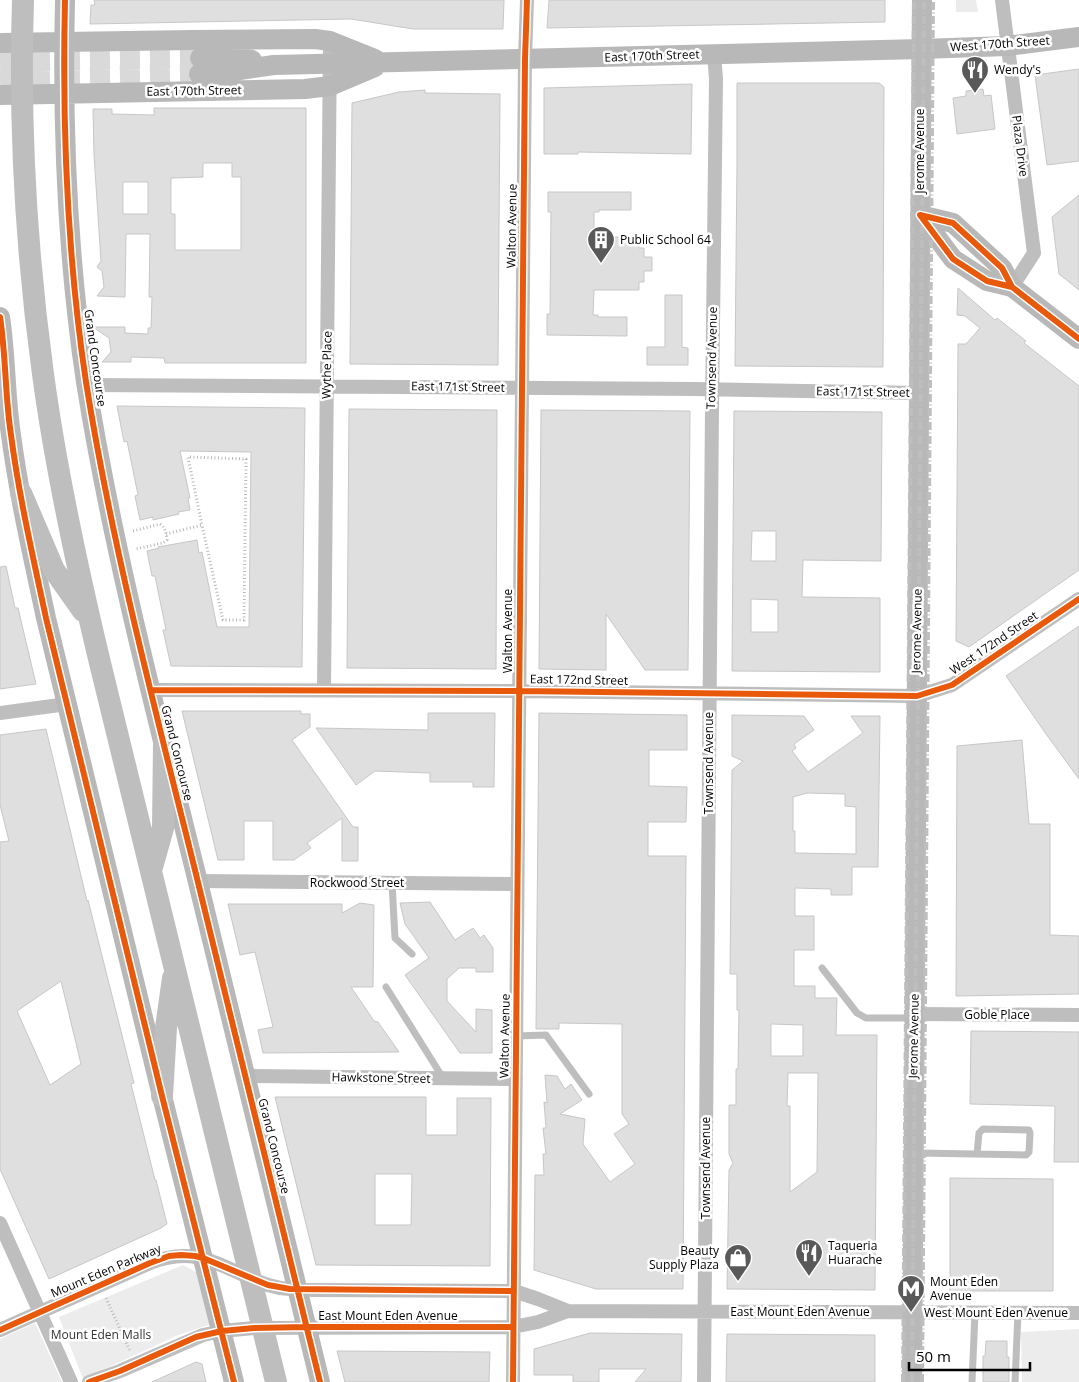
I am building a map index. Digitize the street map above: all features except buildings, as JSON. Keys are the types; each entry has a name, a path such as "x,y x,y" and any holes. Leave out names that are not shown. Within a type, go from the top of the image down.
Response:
{"main road":[{"path":"23,0 24,146 29,231 43,371 60,480 90,621 276,1382"},
{"path":"21,493 54,570 90,621"},
{"path":"151,870 163,828 164,745"},
{"path":"162,1096 166,1028 174,967"}],"street":[{"name":"Grand Concourse","path":"65,0 65,154 70,241 87,385 112,523 150,690 320,1382"},
{"name":"Walton Avenue","path":"513,1382 524,59 527,0"},
{"name":"Jerome Avenue","path":"912,1382 922,0"},
{"name":"Plaza Drive","path":"1002,0 1034,253 1012,287"},
{"name":"West 170th Street","path":"921,49 1007,46 1079,38"},
{"name":"East 170th Street","path":"0,43 315,39 330,41 384,63"},
{"name":"Wythe Place","path":"324,690 330,41"},
{"name":"East 170th Street","path":"199,66 220,73 274,64 384,63 921,49"},
{"name":"Townsend Avenue","path":"704,1382 716,79 714,54"},
{"name":"East 170th Street","path":"0,95 305,89 330,86 384,63"},
{"path":"920,215 954,223 1002,268 1012,287"},
{"path":"920,215 953,259 987,281 1012,287 1079,339"},
{"path":"0,317 6,373 3,391 44,608 162,1096 234,1382"},
{"name":"East 171st Street","path":"87,385 712,389 920,393"},
{"name":"West 172nd Street","path":"917,696 952,685 1079,599"},
{"name":"East 172nd Street","path":"150,690 519,691 917,696"},
{"path":"0,713 67,704"},
{"name":"Rockwood Street","path":"198,880 227,882 517,884"},
{"name":"Goble Place","path":"914,1016 1079,1015"},
{"name":"Hawkstone Street","path":"245,1076 516,1079"},
{"path":"0,1223 71,1382"},
{"name":"Mount Eden Parkway","path":"0,1330 162,1258 181,1255 203,1258 252,1279"},
{"path":"252,1279 276,1287 297,1290"},
{"name":"East Mount Eden Avenue","path":"297,1290 514,1292 568,1311"},
{"name":"East Mount Eden Avenue","path":"263,1328 514,1327 538,1322 568,1311 913,1313"},
{"name":"West Mount Eden Avenue","path":"913,1313 1079,1313"},
{"path":"89,1382 196,1337 222,1331 263,1328"}],"lane":[{"path":"392,883 395,938 412,954"},
{"path":"822,968 857,1013 863,1017 914,1016"},
{"path":"386,987 443,1078"},
{"path":"516,1036 546,1036 589,1094"},
{"path":"913,1153 1026,1155 1029,1152 1029,1130 982,1129 977,1154"},
{"path":"972,1382 975,1313"},
{"path":"1014,1382 1018,1313"}],"path":[{"path":"188,457 246,459 244,620 223,620 202,525 188,457"},
{"path":"133,531 160,524 164,527 166,534 167,540 163,543 136,549"},
{"path":"166,534 202,525"},
{"path":"104,1295 131,1352"}],"green space":[{"path":"956,0 976,0 978,12 956,12"},
{"name":"Mount Eden Malls","path":"183,1265 201,1275 214,1323 176,1336 83,1379 59,1317"},
{"name":"Mount Eden Malls","path":"35,1323 62,1382 0,1382 0,1339"},
{"path":"1079,1329 1079,1382 1022,1382 1021,1332"}],"tunnel":[{"path":"0,62 200,58"},
{"path":"0,79 199,74"}],"railway":[{"path":"903,1382 914,0"},
{"path":"912,1382 924,0"},
{"path":"922,1382 933,0"}],"cycle path":[{"path":"65,0 65,143 70,239 86,382 96,443 149,685 320,1382"},
{"path":"513,1382 527,0"},
{"path":"1012,287 987,281 953,259 920,215 953,223 1002,268 1012,287 1079,339"},
{"path":"0,317 14,458 46,618 162,1096 234,1382"},
{"path":"151,690 519,691 917,696 952,685 1079,599"},
{"path":"0,1330 150,1263 169,1256 181,1255 203,1258 268,1285 290,1289 514,1291"},
{"path":"89,1382 120,1371 196,1337 222,1331 306,1327 513,1327"}],"place":[{"name":"Wendy's","path":"975,94"},
{"name":"Public School 64","path":"601,264"},
{"name":"Taqueria Huarache","path":"809,1277"},
{"name":"Beauty Supply Plaza","path":"738,1282"},
{"name":"Mount Eden Avenue","path":"911,1313"}]}
